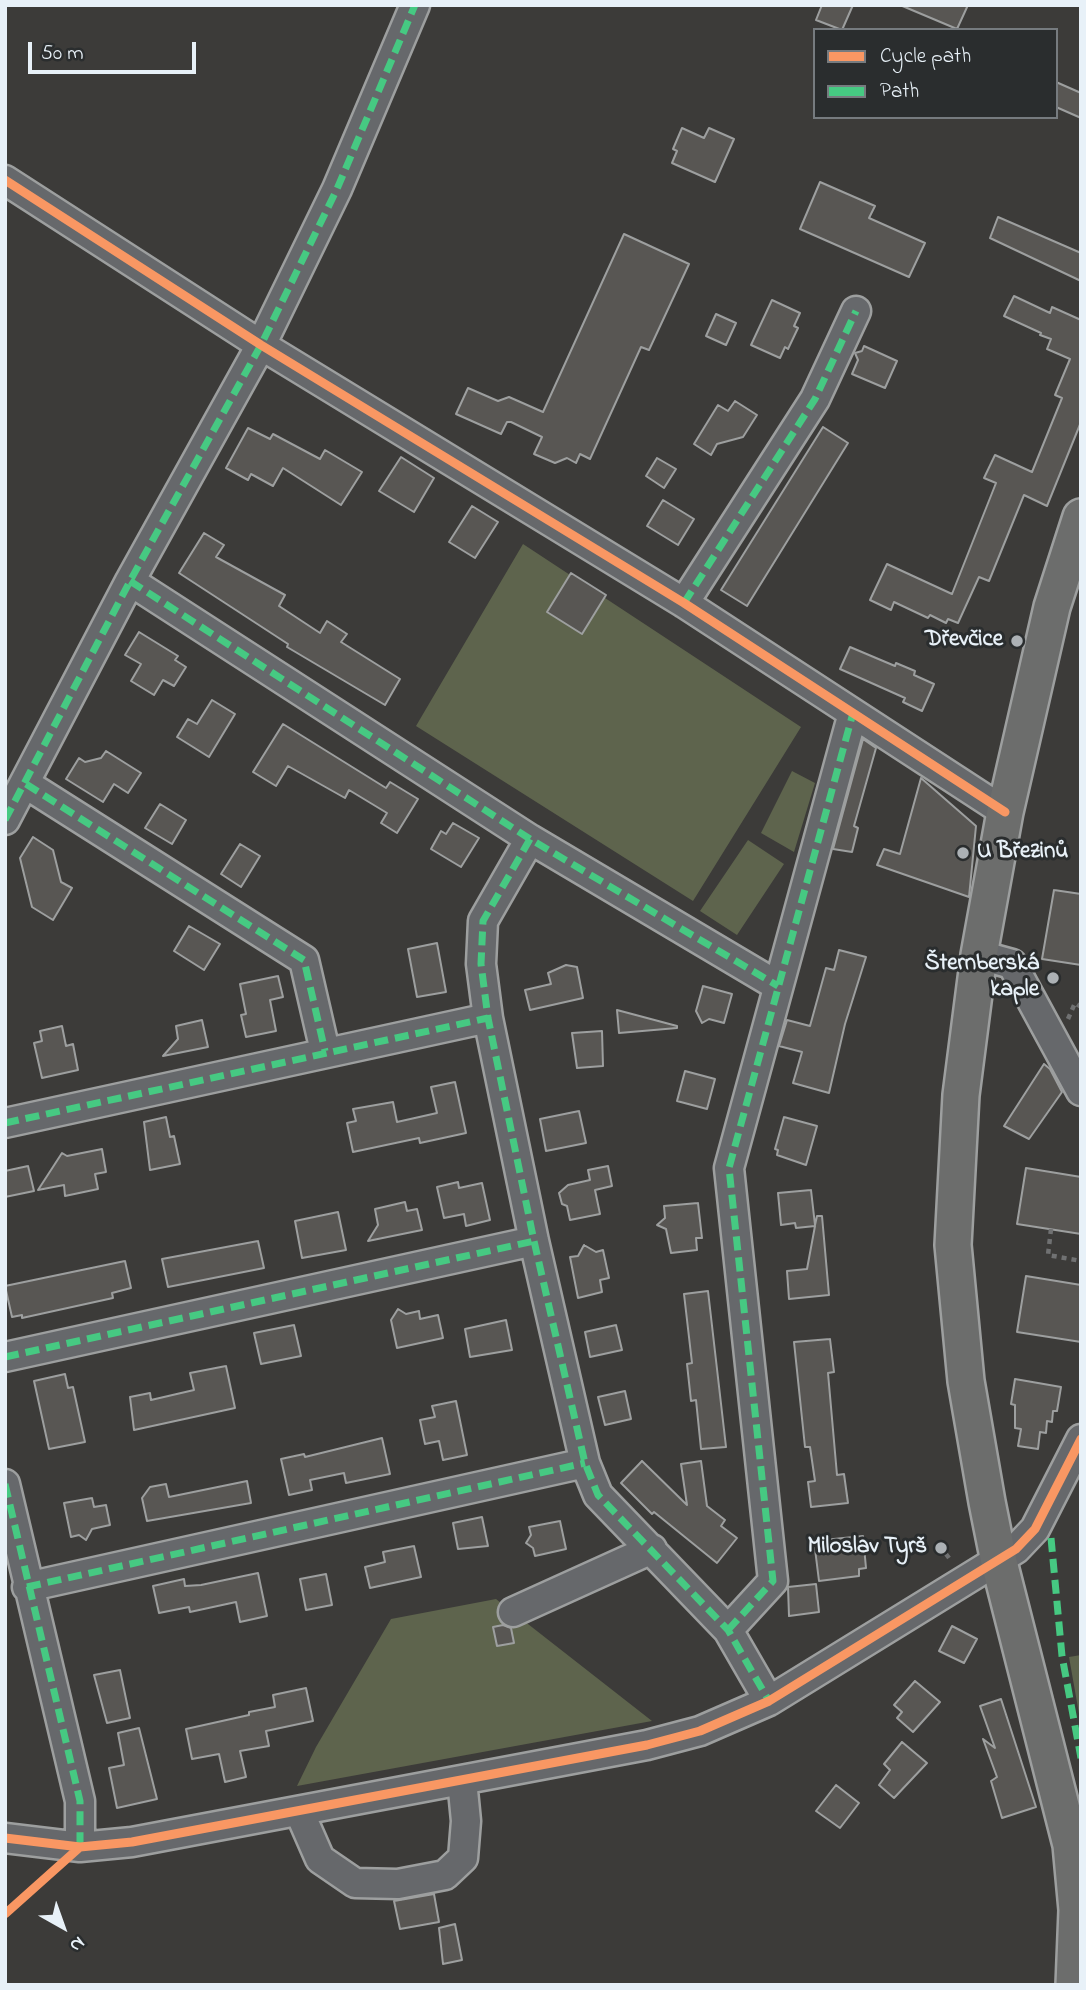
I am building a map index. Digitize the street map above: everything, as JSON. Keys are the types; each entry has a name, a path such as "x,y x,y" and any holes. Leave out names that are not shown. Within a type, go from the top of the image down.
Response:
{"main road":[{"path":"1074,1985 1079,1910 1071,1845 999,1562 966,1381 953,1245 961,1095 979,955 1005,812 1052,607 1081,517"}],"street":[{"path":"5,820 130,580 261,345 337,189 415,5"},
{"path":"5,180 261,345 684,603 1005,812"},
{"path":"684,603 815,399 856,311"},
{"path":"130,580 530,839 778,986"},
{"path":"728,1630 773,1581 729,1168 853,713"},
{"path":"26,784 304,960 326,1051"},
{"path":"530,839 483,921 481,964 488,1018 534,1241 585,1463 598,1495 728,1630 769,1701"},
{"path":"979,955 1012,964 1081,1091"},
{"path":"5,1123 326,1051 488,1018"},
{"path":"5,1357 534,1241"},
{"path":"5,1839 80,1847 132,1842 647,1745 700,1731 769,1701 1043,1534 1081,1439"},
{"path":"27,1587 585,1463"},
{"path":"5,1484 27,1587 80,1801 80,1847"},
{"path":"513,1612 652,1549"},
{"path":"299,1811 320,1858 355,1883 398,1884 445,1875 463,1858 467,1821 462,1780"}],"path":[{"path":"1051,1229 1048,1255 1081,1261"}],"green space":[{"path":"523,544 801,727 693,901 416,726"},
{"path":"792,771 815,783 794,852 761,833"},
{"path":"748,840 784,864 737,935 700,911"},
{"path":"496,1599 652,1721 297,1786 316,1747 391,1619"},
{"path":"1081,1655 1081,1725 1069,1657"}],"building":[{"path":"822,5 853,5 843,28 816,20"},
{"path":"900,5 968,5 957,28"},
{"path":"1058,83 1081,93 1081,118 1058,108"},
{"path":"682,128 704,138 709,128 734,139 715,182 672,163 677,151 673,149"},
{"path":"820,182 875,206 869,218 925,243 909,277 800,229"},
{"path":"998,217 1081,253 1081,281 990,238"},
{"path":"624,234 689,264 649,350 641,347 590,459 580,454 576,463 567,458 555,463 534,454 542,437 511,422 507,422 501,434 456,414 468,388 498,401 509,397 543,412"},
{"path":"1014,296 1050,313 1052,307 1081,320 1081,422 1047,506 1024,495 989,581 979,577 958,623 948,619 946,623 930,615 928,618 894,602 891,610 870,600 887,564 952,594 996,483 984,478 995,455 1032,472 1062,398 1055,395 1070,359 1047,349 1051,339 1004,316"},
{"path":"772,300 800,313 794,326 798,328 788,349 785,347 780,358 751,345"},
{"path":"716,314 736,323 726,345 706,336"},
{"path":"864,346 897,361 885,388 852,374 858,360 855,353 862,351"},
{"path":"735,401 757,415 743,437 717,444 711,455 694,444 718,405 728,411"},
{"path":"823,427 848,443 747,606 721,590"},
{"path":"248,428 270,439 273,434 320,459 325,450 362,472 341,505 283,468 273,486 251,474 248,480 226,468"},
{"path":"401,457 434,478 414,512 379,491"},
{"path":"657,458 676,469 664,488 646,476"},
{"path":"663,500 694,519 678,545 647,526"},
{"path":"472,506 498,522 475,558 449,542"},
{"path":"204,533 224,545 216,557 285,595 279,606 320,633 327,621 347,634 341,642 400,679 385,705 287,647 288,644 179,573"},
{"path":"571,573 606,595 582,634 547,612"},
{"path":"139,632 178,656 175,660 186,667 174,686 163,680 154,695 131,681 141,664 125,655"},
{"path":"850,647 895,666 896,663 915,671 914,675 934,684 922,711 903,702 905,698 840,669"},
{"path":"212,700 235,714 209,757 177,737 188,719 197,724"},
{"path":"283,724 386,788 390,782 418,799 397,833 381,823 387,813 349,790 345,798 288,766 276,786 253,772"},
{"path":"863,739 876,748 854,826 858,828 852,852 833,849"},
{"path":"106,751 141,773 128,793 114,784 103,802 66,779 79,758 85,762 101,758"},
{"path":"921,778 976,826 969,897 877,865 884,849 900,854"},
{"path":"160,804 186,820 172,844 145,828"},
{"path":"453,823 479,838 461,867 431,849 441,831 446,834"},
{"path":"33,837 53,850 61,882 72,888 53,920 32,907 20,858"},
{"path":"240,844 260,856 241,887 221,874"},
{"path":"1054,890 1081,894 1081,965 1042,959"},
{"path":"189,926 220,944 204,970 174,951"},
{"path":"437,943 446,992 417,997 408,949"},
{"path":"839,950 866,957 845,1024 829,1093 793,1083 802,1052 779,1046 787,1020 810,1026 826,968 834,970"},
{"path":"566,965 577,967 583,998 530,1010 525,990 551,984 548,973"},
{"path":"278,976 283,997 270,1000 276,1031 246,1037 241,1015 246,1014 240,984"},
{"path":"703,986 732,994 724,1023 709,1019 702,1023 696,1011"},
{"path":"617,1010 677,1026 677,1028 619,1033"},
{"path":"202,1020 208,1047 163,1056 178,1039 176,1026"},
{"path":"62,1026 66,1046 73,1044 78,1070 42,1078 34,1043 42,1041 40,1031"},
{"path":"602,1031 603,1066 577,1068 572,1033"},
{"path":"1044,1064 1050,1069 1062,1092 1029,1139 1004,1126"},
{"path":"685,1071 715,1079 707,1109 677,1101"},
{"path":"455,1082 466,1133 420,1143 419,1138 353,1152 347,1123 356,1121 353,1109 393,1102 397,1122 437,1113 431,1087"},
{"path":"579,1111 586,1143 546,1151 540,1119"},
{"path":"166,1117 170,1137 174,1136 180,1164 150,1170 144,1122"},
{"path":"784,1117 817,1126 806,1165 777,1155 778,1150 775,1149"},
{"path":"102,1149 106,1172 95,1174 98,1189 65,1196 64,1185 38,1190 62,1153 67,1156"},
{"path":"28,1166 34,1191 5,1197 5,1171"},
{"path":"608,1166 612,1186 595,1190 600,1214 570,1220 567,1206 562,1204 559,1193 568,1185 590,1180 588,1170"},
{"path":"1026,1168 1081,1177 1081,1234 1017,1224"},
{"path":"458,1182 459,1188 482,1183 490,1220 466,1226 464,1214 444,1218 437,1187"},
{"path":"811,1190 815,1225 817,1216 822,1216 829,1295 789,1299 787,1271 807,1269 815,1226 796,1228 795,1223 781,1225 778,1193"},
{"path":"405,1202 407,1211 417,1209 422,1230 368,1241 378,1225 375,1209"},
{"path":"698,1203 702,1238 696,1238 697,1250 671,1253 666,1229 657,1225 665,1218 664,1206"},
{"path":"338,1212 346,1250 302,1258 295,1221"},
{"path":"258,1241 264,1268 168,1287 162,1259"},
{"path":"584,1245 596,1252 603,1250 609,1278 600,1280 602,1292 578,1298 570,1257 578,1256"},
{"path":"125,1261 131,1288 112,1293 113,1298 22,1318 22,1315 12,1317 5,1286"},
{"path":"1026,1276 1081,1285 1081,1342 1017,1332"},
{"path":"708,1291 726,1447 701,1449 696,1400 691,1401 687,1364 692,1363 684,1294"},
{"path":"398,1309 406,1314 419,1311 420,1319 438,1315 443,1338 397,1348 391,1320"},
{"path":"506,1320 512,1350 470,1357 465,1329"},
{"path":"294,1325 301,1356 261,1364 254,1333"},
{"path":"616,1325 622,1350 590,1357 585,1332"},
{"path":"830,1339 834,1372 828,1373 837,1475 844,1474 848,1503 811,1507 808,1482 815,1481 810,1447 805,1447 794,1342"},
{"path":"226,1366 235,1408 134,1430 130,1397 150,1393 151,1400 194,1390 190,1373"},
{"path":"65,1374 68,1388 73,1387 85,1442 49,1449 34,1381"},
{"path":"1015,1379 1061,1387 1057,1411 1053,1411 1052,1422 1047,1421 1046,1433 1040,1432 1038,1449 1018,1446 1021,1429 1015,1428 1015,1405 1011,1404"},
{"path":"625,1391 631,1419 605,1425 598,1397"},
{"path":"456,1401 467,1455 443,1460 439,1441 425,1444 420,1420 435,1417 432,1406"},
{"path":"382,1438 390,1474 346,1483 344,1473 310,1480 312,1490 289,1495 281,1459 304,1454 305,1457"},
{"path":"642,1461 687,1505 681,1464 701,1461 707,1506 725,1520 721,1526 737,1538 717,1563 654,1512 652,1514 621,1483"},
{"path":"247,1481 251,1503 147,1521 142,1498 150,1487 166,1484 169,1497"},
{"path":"92,1498 94,1507 106,1505 110,1525 92,1529 86,1540 79,1535 71,1537 64,1503"},
{"path":"482,1517 488,1546 458,1549 453,1523"},
{"path":"560,1521 566,1549 535,1556 533,1548 526,1543 531,1535 529,1527"},
{"path":"863,1536 866,1568 859,1569 859,1576 819,1581 814,1541"},
{"path":"414,1546 421,1577 370,1588 365,1567 385,1562 383,1552"},
{"path":"258,1573 267,1616 240,1622 236,1602 190,1612 189,1607 159,1613 153,1586 184,1579 185,1586 201,1585"},
{"path":"326,1574 332,1605 306,1610 300,1579"},
{"path":"816,1584 819,1612 789,1616 788,1587"},
{"path":"503,1625 511,1628 514,1643 497,1646 493,1627"},
{"path":"952,1626 977,1639 964,1663 939,1651"},
{"path":"120,1670 130,1718 107,1723 94,1675"},
{"path":"915,1681 940,1702 913,1732 897,1718 902,1712 894,1705"},
{"path":"306,1688 313,1721 266,1731 269,1746 240,1751 246,1777 225,1782 219,1754 192,1759 186,1729 275,1707 273,1695"},
{"path":"1001,1699 1036,1807 1002,1818 991,1781 997,1777 983,1739 995,1748 980,1706"},
{"path":"139,1728 157,1799 117,1808 109,1768 124,1765 118,1733"},
{"path":"902,1742 927,1763 894,1798 879,1785 890,1770 884,1764"},
{"path":"836,1785 859,1803 840,1828 816,1811"},
{"path":"434,1894 439,1922 400,1929 394,1901"},
{"path":"455,1924 462,1960 443,1964 439,1928"}],"marked path":[{"path":"5,820 130,581 261,345 337,189 415,5"},
{"path":"684,603 815,399 856,311"},
{"path":"130,581 530,839 778,986"},
{"path":"728,1630 773,1581 729,1168 853,713"},
{"path":"26,784 304,960 325,1051"},
{"path":"530,839 483,921 481,964 488,1018 534,1241 585,1463 598,1495 728,1630 769,1701"},
{"path":"5,1123 488,1018"},
{"path":"5,1357 534,1241"},
{"path":"27,1587 585,1463"},
{"path":"5,1484 80,1801 80,1847"},
{"path":"1051,1538 1062,1656 1081,1758"}],"cycle path":[{"path":"5,180 261,345 684,603 1005,812"},
{"path":"5,1838 80,1847 132,1842 647,1745 700,1731 769,1701 1016,1549 1035,1529 1081,1439"},
{"path":"5,1914 80,1847"}],"place":[{"name":"Dřevčice","path":"1017,641"},
{"name":"U Březinů","path":"963,853"},
{"name":"Šternberská kaple","path":"1053,978"},
{"name":"Miloslav Tyrš","path":"941,1548"}]}
